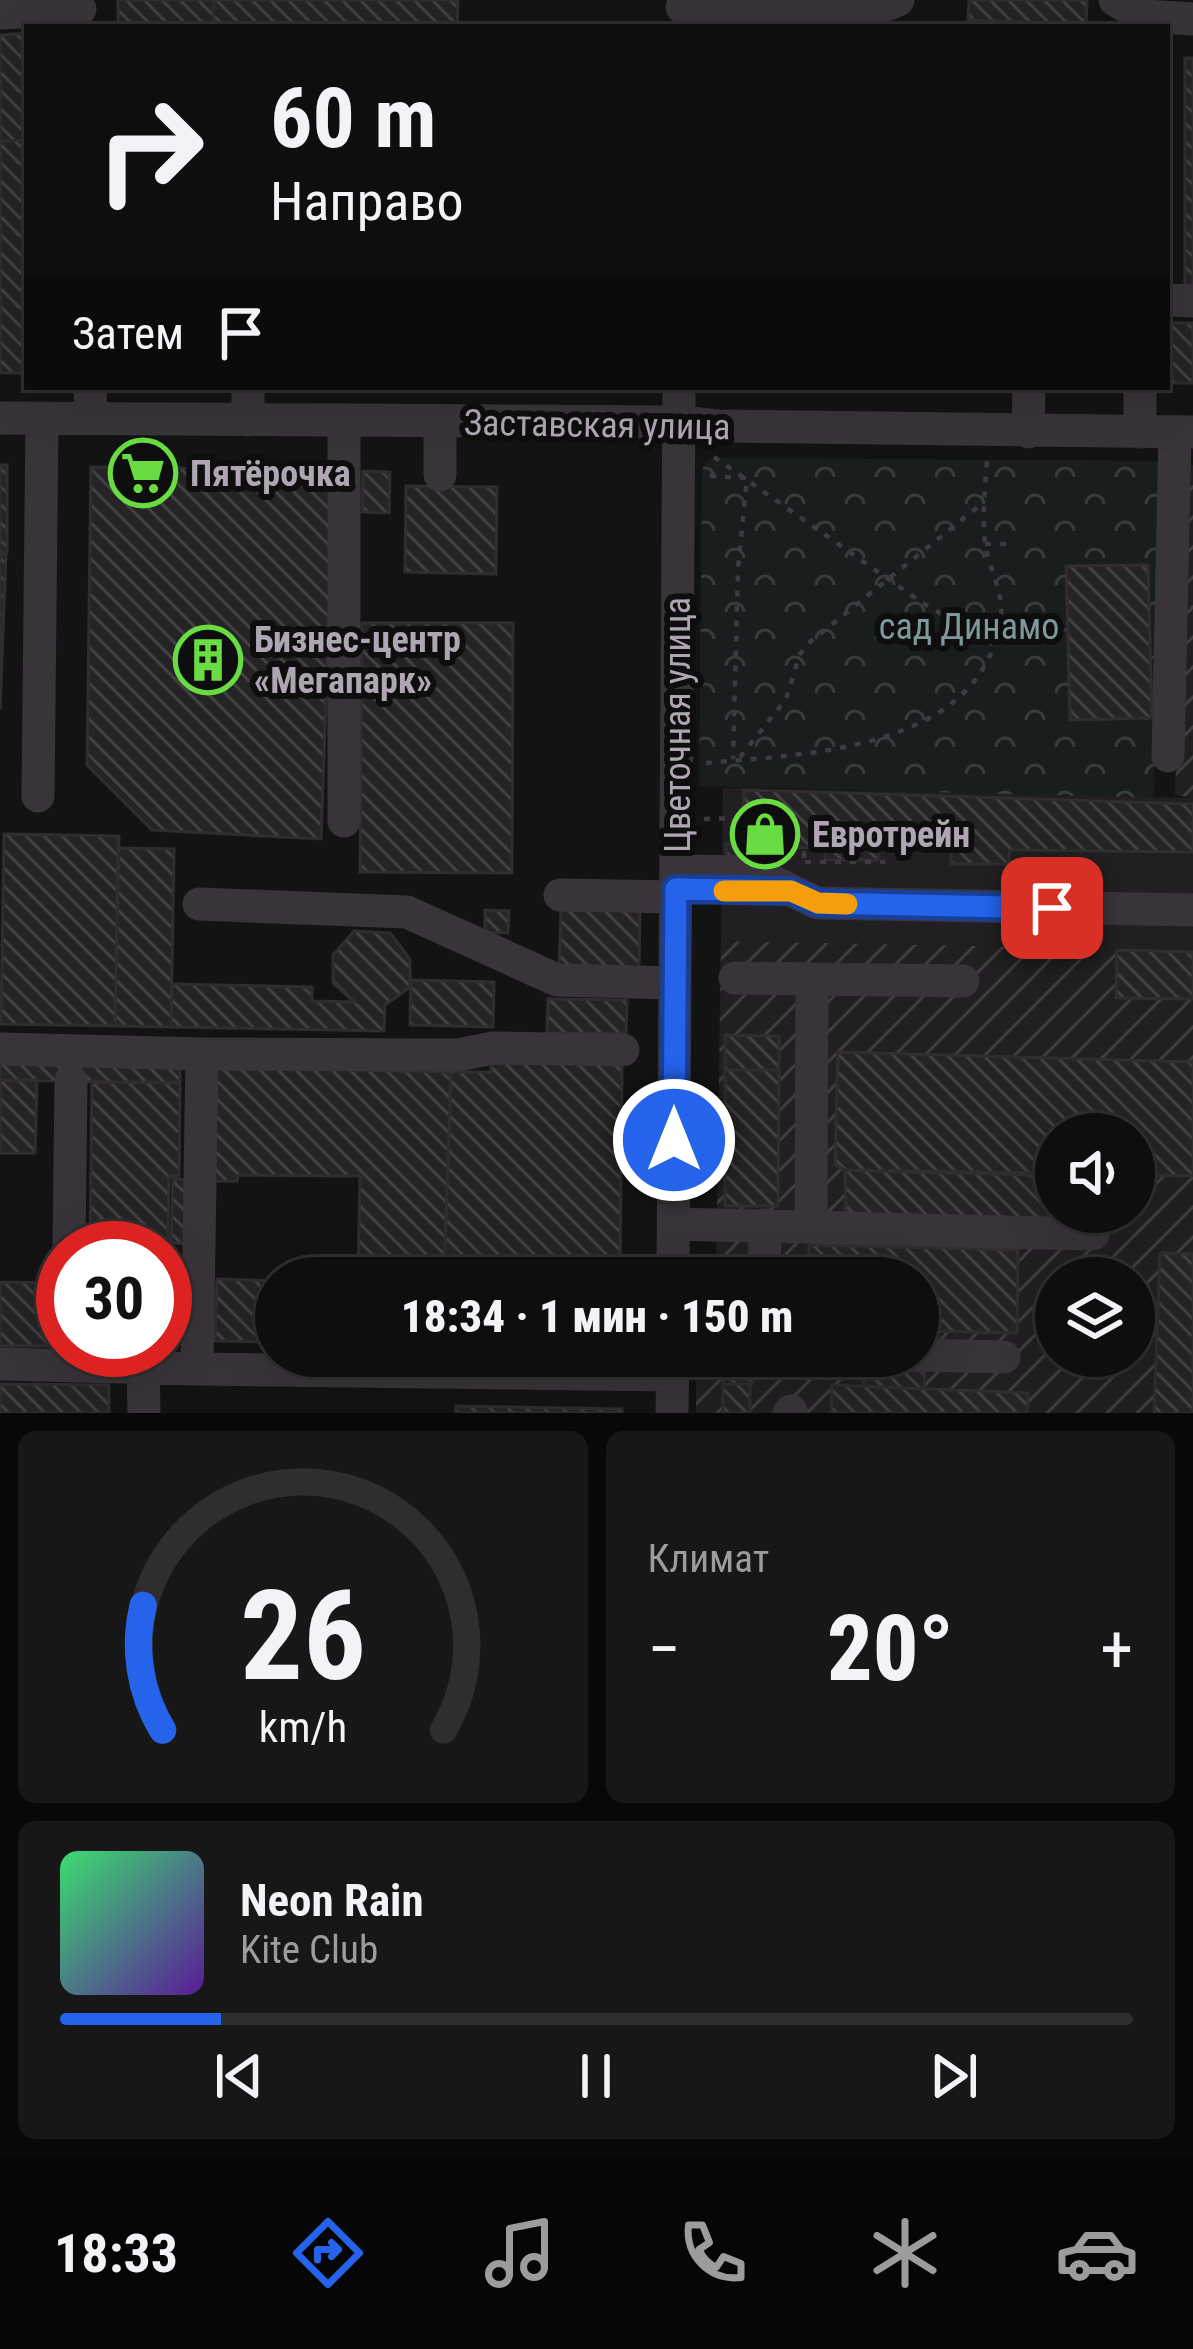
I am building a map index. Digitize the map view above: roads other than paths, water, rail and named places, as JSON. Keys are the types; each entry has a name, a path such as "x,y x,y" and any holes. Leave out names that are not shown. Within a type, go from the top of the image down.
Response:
{"street":[{"path":"682,11 846,13 877,10 898,0"},
{"path":"1115,0 1144,16 1193,19"},
{"path":"0,13 80,12"},
{"name":"Цветочная улица","path":"674,1257 679,390"},
{"path":"1028,431 1029,390"},
{"path":"1140,390 1140,432"},
{"name":"Заставская улица","path":"0,418 42,418 91,403 248,403 344,421 1184,432"},
{"path":"38,796 42,418"},
{"path":"344,421 344,821"},
{"path":"440,421 440,476"},
{"path":"1168,756 1184,432"},
{"path":"560,895 797,876 818,903 1193,910"},
{"path":"199,904 407,912 557,980 675,983"},
{"path":"735,978 963,981"},
{"path":"811,1227 812,979"},
{"path":"0,1049 71,1066 202,1054 622,1050"},
{"path":"197,1369 202,1054"},
{"path":"69,1221 71,1066"},
{"path":"674,1224 1093,1234"},
{"path":"764,1257 765,1226"},
{"path":"939,1355 1004,1357"},
{"path":"0,1364 36,1360"},
{"path":"192,1369 255,1369"},
{"path":"143,1377 144,1413"},
{"path":"672,1413 677,1377"}],"place":[{"name":"Пятёрочка","path":"143,473"},
{"name":"Бизнес-центр «Мегапарк»","path":"208,660"},
{"name":"Евротрейн","path":"765,834"}],"park label":[{"name":"сад Динамо","path":"969,626"}]}
